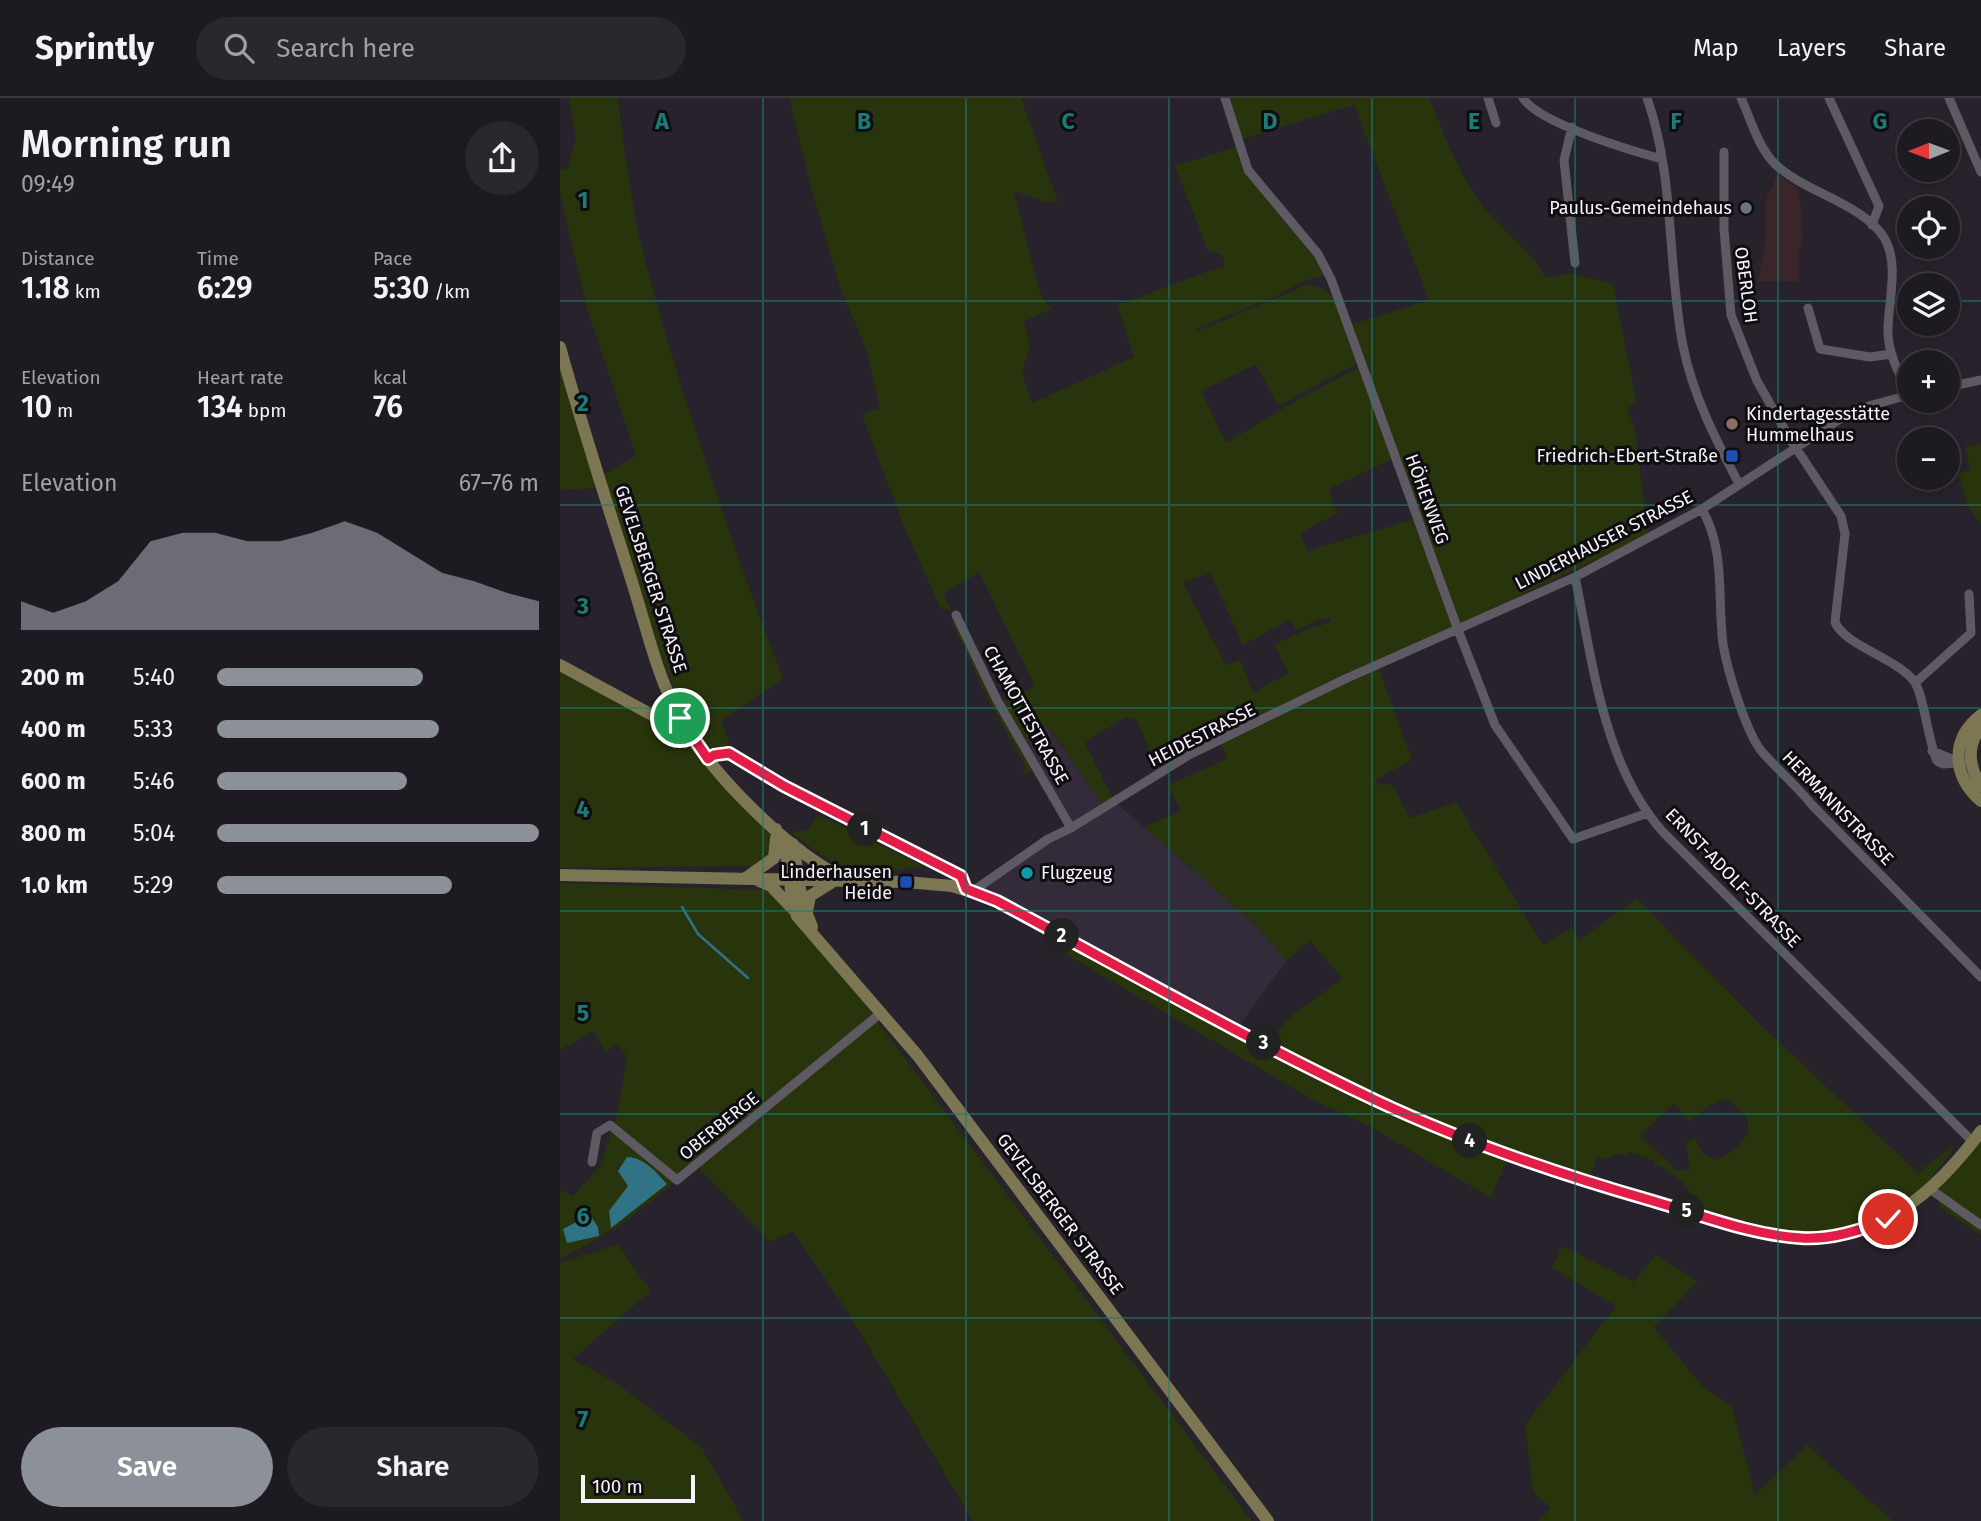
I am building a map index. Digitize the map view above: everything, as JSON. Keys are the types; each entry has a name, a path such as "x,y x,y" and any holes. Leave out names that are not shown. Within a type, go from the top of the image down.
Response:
{"main road":[{"name":"GEVELSBERGER STRASSE","path":"560,348 650,637 680,718 708,759 773,826 829,871 850,882"},
{"path":"560,665 654,716 669,720 680,718"},
{"path":"1981,715 1965,732 1957,761 1968,787 1981,801"},
{"path":"1981,727 1972,742 1971,762 1981,786"},
{"name":"GEVELSBERGER STRASSE","path":"773,826 816,934"},
{"path":"750,879 774,858 777,843 773,826"},
{"name":"GEVELSBERGER STRASSE","path":"793,843 796,880 794,909 882,1012 946,1093 1268,1521"},
{"path":"560,875 937,884 970,890 997,901 1376,1100 1495,1151 1768,1234 1802,1238 1835,1236 1865,1229 1888,1219 1930,1189 1981,1131"},
{"path":"750,879 771,886 794,909"},
{"path":"807,915 810,896 835,881"},
{"path":"1971,1140 1981,1118"}],"street":[{"name":"HÖHENWEG","path":"1225,98 1248,170 1318,254 1331,279 1458,630 1496,725 1573,839 1648,813"},
{"path":"1488,98 1496,122"},
{"path":"1523,98 1536,112 1662,159"},
{"path":"1647,98 1662,159 1684,349 1706,418 1739,484"},
{"path":"1741,98 1762,146 1774,163 1872,225 1885,240 1891,260 1888,337 1897,366"},
{"path":"1829,98 1879,206 1872,225"},
{"path":"1949,98 1981,172"},
{"path":"1572,127 1563,160 1575,263"},
{"name":"OBERLOH","path":"1724,152 1724,229 1731,315 1757,381 1841,516 1843,525 1835,606 1838,629 1890,662 1916,683"},
{"path":"1808,307 1820,349 1870,357 1892,354"},
{"path":"1960,384 1981,380"},
{"name":"LINDERHAUSER STRASSE","path":"1458,630 1575,577 1702,509 1864,406 1897,398"},
{"name":"HERMANNSTRASSE","path":"1702,509 1711,526 1719,553 1726,657 1735,690 1762,752 1789,776 1812,805 1981,977"},
{"name":"ERNST-ADOLF-STRASSE","path":"1575,577 1607,724 1623,767 1648,813 1663,832 1971,1140"},
{"path":"1969,594 1971,633 1916,683 1937,761 1943,764 1971,762"},
{"name":"CHAMOTTESTRASSE","path":"956,615 996,700 1071,828"},
{"name":"HEIDESTRASSE","path":"970,890 1048,839 1071,828 1189,755 1345,679 1458,630"},
{"path":"708,759 714,755 729,753 845,818 961,876 970,890"},
{"name":"OBERBERGE","path":"592,1162 597,1133 610,1125 677,1180 882,1012"},
{"path":"1930,1189 1981,1225"}],"shaded area":[{"path":"1778,174 1799,190 1803,241 1798,254 1799,281 1758,281 1766,239 1766,199"},
{"path":"1048,727 1104,807 1114,801 1256,925 1286,960 1310,940 1286,961 1240,1025 980,887 1071,828 1021,741"}],"green space":[{"path":"569,98 618,98 636,220 675,366 745,576 783,679 721,721 731,748 729,752 709,753 674,688 635,582 603,475 636,456 587,308 560,194 560,170 568,168 576,137"},
{"path":"789,98 1021,98 1058,202 1046,202 1014,191 1040,293 1051,309 1024,321 1030,346 1022,372 1032,403 1134,357 1117,305 1225,265 1222,255 1207,249 1175,166 1236,147 1242,170 1329,275 1306,280 1276,296 1198,328 1193,333 1307,285 1319,287 1337,302 1358,363 1278,406 1256,364 1201,391 1226,443 1299,399 1364,365 1350,325 1429,300 1354,105 1242,139 1229,98 1429,98 1453,155 1476,196 1533,259 1546,278 1570,273 1613,284 1637,404 1627,407 1635,430 1648,535 1377,663 1412,760 1375,780 1378,785 1391,784 1411,818 1456,802 1543,945 1572,927 1579,940 1637,899 1762,1026 1918,1173 1950,1147 1953,1149 1928,1182 1892,1210 1839,1228 1797,1231 1757,1225 1694,1206 1686,1187 1659,1165 1654,1167 1655,1161 1629,1152 1627,1156 1617,1154 1604,1160 1598,1156 1590,1177 1467,1133 1347,1080 1269,1041 1291,1016 1342,979 1310,941 1286,961 1256,925 1144,827 1181,811 1168,785 1227,759 1216,728 1155,761 1136,719 1125,717 1085,743 1114,801 1104,807 1049,727 1021,741 1001,703 1035,686 979,572 944,594 951,610 941,609 902,522 862,415 880,408 867,352 840,287","holes":["1394,458 1415,519 1307,551 1301,533 1337,513 1329,489","1210,573 1243,645 1291,619 1296,631 1317,620 1331,618 1330,623 1309,628 1274,645 1289,673 1253,693 1240,660 1226,665 1183,583","1723,1100 1731,1102 1741,1111 1748,1127 1747,1134 1738,1147 1716,1160 1702,1153 1695,1137 1686,1142 1690,1170 1676,1170 1640,1135 1674,1104 1690,1122 1707,1107"]},
{"path":"560,363 600,488 560,490"},
{"path":"1981,444 1981,525 1967,505 1960,481 1960,473 1970,469 1965,447"},
{"path":"956,620 1034,769 1025,775 1022,771 1027,768 989,701 952,622"},
{"path":"560,668 666,724 679,726 771,831 774,840 772,854 756,866 560,868"},
{"path":"819,815 924,866 866,872 838,864 791,832 807,830"},
{"path":"560,883 764,890 774,896 836,966 1252,1521 973,1521 847,1311 793,1231 770,1242 694,1163 631,1217 560,1259 560,1190 573,1196 600,1166 618,1110 627,1057 618,1044 605,1052 594,1031 560,1050"},
{"path":"1051,936 1370,1105 1506,1162 1491,1198 1369,1126 1315,1101 1047,943"},
{"path":"1981,1137 1981,1235 1940,1208 1938,1191"},
{"path":"617,1244 651,1291 573,1359 619,1385 701,1447 744,1521 560,1521 560,1263"},
{"path":"1562,1246 1634,1282 1655,1255 1698,1281 1654,1327 1701,1385 1732,1407 1755,1495 1807,1445 1893,1521 1538,1521 1551,1508 1533,1493 1525,1425 1616,1306 1552,1268"}],"water":[{"path":"627,1157 644,1163 667,1184 611,1228 609,1211 628,1186 618,1171"},
{"path":"590,1215 598,1227 599,1236 567,1243 563,1229"}],"waterway":[{"path":"682,907 698,934 748,978"}],"place":[{"name":"Paulus-Gemeindehaus","path":"1746,208"},
{"name":"Kindertagesstätte Hummelhaus","path":"1732,424"},
{"name":"Friedrich-Ebert-Straße","path":"1732,456"},
{"name":"Flugzeug","path":"1027,873"},
{"name":"Linderhausen Heide","path":"906,882"}],"route":[{"path":"680,718 708,759 714,755 729,753 784,786 940,868 961,876 966,889 997,901 1311,1068 1376,1100 1495,1151 1768,1234 1802,1238 1835,1236 1865,1229 1888,1219"}]}
